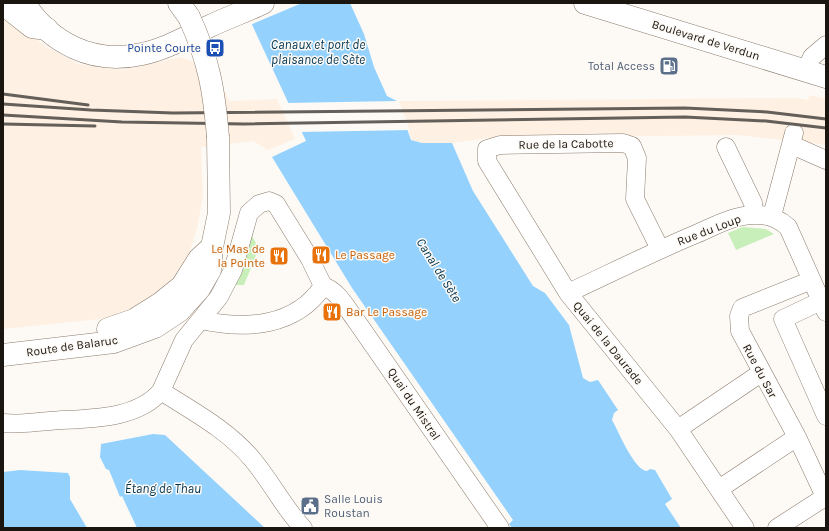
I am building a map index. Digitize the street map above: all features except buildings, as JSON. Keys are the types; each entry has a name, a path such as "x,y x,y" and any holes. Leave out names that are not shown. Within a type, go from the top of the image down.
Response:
{"main road":[{"path":"24,3 30,13 63,44 83,52 101,56 141,55 162,48 263,3"},
{"path":"42,3 47,28"},
{"name":"Boulevard de Verdun","path":"585,3 818,58"},
{"name":"Boulevard de Verdun","path":"636,3 818,58"},
{"path":"3,4 32,27 47,28"},
{"name":"Route de Balaruc","path":"3,355 114,342 155,327 179,310 198,289 210,270 212,247 219,213 218,138 215,102 208,64 200,42 184,10"},
{"name":"Boulevard de Verdun","path":"818,58 826,77"},
{"name":"Route de Balaruc","path":"3,340 96,333 134,320 161,303 182,286 199,259 212,247"}],"street":[{"path":"772,216 793,139 826,160"},
{"name":"Rue de la Cabotte","path":"487,149 500,145 623,143 632,146 637,158 635,199 660,249"},
{"path":"726,147 753,203 754,214"},
{"name":"Quai de la Daurade","path":"487,149 487,161 568,293 678,429 745,528"},
{"path":"3,423 117,415 141,407 155,398 161,391 184,340 219,297 233,270 250,213 259,204 269,201 276,204 310,259 323,286 315,297 279,320 252,325 224,325 201,320"},
{"name":"Rue du Loup","path":"568,293 660,249 734,218 754,214 772,216 780,220 788,227 824,306"},
{"name":"Rue du Sar","path":"812,280 742,308 738,316 740,331 761,373 797,437 826,498"},
{"name":"Quai du Mistral","path":"323,286 336,293 500,528"},
{"path":"824,306 783,319 826,416"},
{"path":"678,429 761,373"},
{"path":"161,391 209,422 241,447 276,491 287,510 303,528"},
{"path":"719,489 797,437"},
{"path":"777,528 826,498"}],"shaded area":[{"path":"3,15 47,47 78,64 123,70 181,57 200,65 221,83 229,101 277,99 295,139 268,150 253,141 201,147 203,196 197,228 187,260 159,294 119,317 3,329"},
{"path":"810,95 826,99 826,145 738,135 488,138 452,143 422,143 412,140 397,101 798,98 808,100"}],"green space":[{"path":"743,227 766,229 774,234 736,250 728,233"},
{"path":"249,231 259,248 244,285 232,285"}],"water":[{"path":"242,3 350,3 364,34 374,67 387,96 397,101 411,140 422,143 452,143 473,191 533,286 545,293 569,325 583,378 590,382 598,380 618,410 614,413 612,420 632,458 642,469 647,471 650,469 655,470 672,499 665,504 681,528 512,528 509,524 513,520 352,288 272,157 306,141"},
{"name":"Étang de Thau","path":"153,434 165,435 265,528 137,528 122,496 120,497 109,470 106,469 100,457 101,444"},
{"path":"20,470 68,473 70,477 70,499 87,528 3,528 3,472"}],"pier":[{"path":"240,3 302,3 250,25"},
{"path":"399,101 410,130 299,132 285,103"}],"railway":[{"path":"3,94 88,105"},
{"path":"3,104 91,110 173,113 685,108 767,112 826,119"},
{"path":"3,115 122,122 244,124 685,117 766,121 826,128"},
{"path":"3,124 95,126"}],"place":[{"name":"Pointe Courte","path":"215,48"},
{"name":"Total Access","path":"669,66"},
{"name":"Le Passage","path":"321,255"},
{"name":"Le Mas de la Pointe","path":"279,256"},
{"name":"Bar Le Passage","path":"332,312"},
{"name":"Salle Louis Roustan","path":"310,506"}],"water label":[{"name":"Canaux et port de plaisance de Sète","path":"318,52"},
{"name":"Canal de Sète","path":"439,270"}]}
